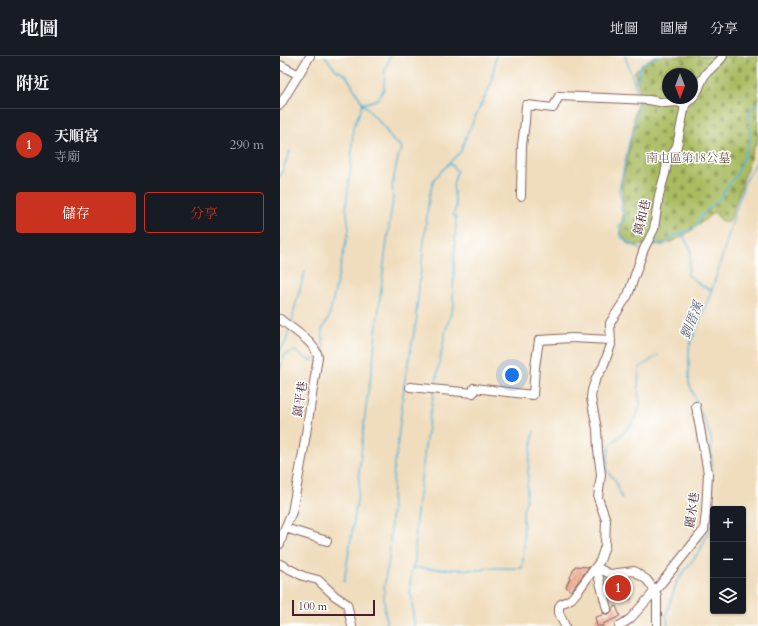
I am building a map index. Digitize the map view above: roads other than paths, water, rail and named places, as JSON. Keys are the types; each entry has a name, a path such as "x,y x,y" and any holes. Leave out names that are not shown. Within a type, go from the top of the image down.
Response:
{"street":[{"path":"280,105 310,56"},
{"path":"698,92 706,74 723,56"},
{"path":"280,65 299,75"},
{"path":"521,196 522,145 527,105 553,108 559,96 649,100 665,103 677,102 685,105"},
{"name":"鎮和巷","path":"565,626 559,613 559,607 561,604 571,599 578,591 600,561 605,546 606,520 598,498 601,475 597,429 591,398 592,390 607,356 611,340 610,323 628,295 644,249 654,229 659,195 667,163 677,146 685,105"},
{"name":"鎮平巷","path":"280,319 311,344 318,354 304,453 292,512 280,544"},
{"path":"410,387 473,393 474,388 533,395 539,340 572,338 611,340"},
{"name":"麗水巷","path":"655,591 704,530 708,473 696,406"},
{"path":"285,528 327,541"},
{"path":"280,564 303,576 318,580 335,596 347,604 352,626"},
{"path":"596,567 610,574 634,571 647,580 657,596 657,626"},
{"path":"596,567 607,609"},
{"path":"620,626 630,619 655,591"}],"waterway":[{"path":"325,56 336,70 346,75 363,104 384,127 393,141 401,146 402,150 399,153 392,186 393,198 366,406 359,473 359,488 344,582"},
{"path":"320,354 324,349 322,330 329,317 349,229 346,207 353,128 363,104 378,99 384,89 385,70 390,56"},
{"path":"387,626 384,593 389,561 394,463 396,457 405,379 417,317 416,314 429,197 434,179 461,151 467,134 491,84 496,56"},
{"path":"625,56 638,97"},
{"path":"635,81 639,77 641,64 659,56"},
{"path":"639,102 635,118 635,129 630,138 619,190 622,202 621,208 625,216 624,220 619,225 621,237 641,250"},
{"path":"712,290 702,286 688,275 691,249 685,240 683,232 693,230 702,215 722,196 737,174 750,141 750,111 758,102"},
{"path":"280,177 290,151"},
{"name":"劉厝溪","path":"697,403 689,383 689,347 712,290 744,184 758,159"},
{"path":"435,386 446,329 454,304 456,217 453,215 456,207 453,185 457,171 450,163"},
{"path":"647,250 656,241 661,246 671,238 683,232"},
{"path":"292,323 294,310 305,271"},
{"path":"280,350 286,341 289,331"},
{"path":"280,368 285,354 295,351 310,361 314,359"},
{"path":"622,498 615,480 607,471 610,445 632,424 640,407 638,385 639,368 658,355"},
{"path":"414,626 410,592 411,572 415,561 416,520 426,439 434,391"},
{"name":"劉厝溪","path":"701,412 711,437 713,506"},
{"path":"412,568 482,570 487,568 522,568 524,552 523,510 526,502 529,461 534,431"},
{"name":"劉厝溪","path":"668,626 666,615 677,581 701,549 710,528"}],"place":[{"name":"天順宮","path":"618,588"}],"park label":[{"name":"南屯區第18公墓","path":"688,158"}]}
